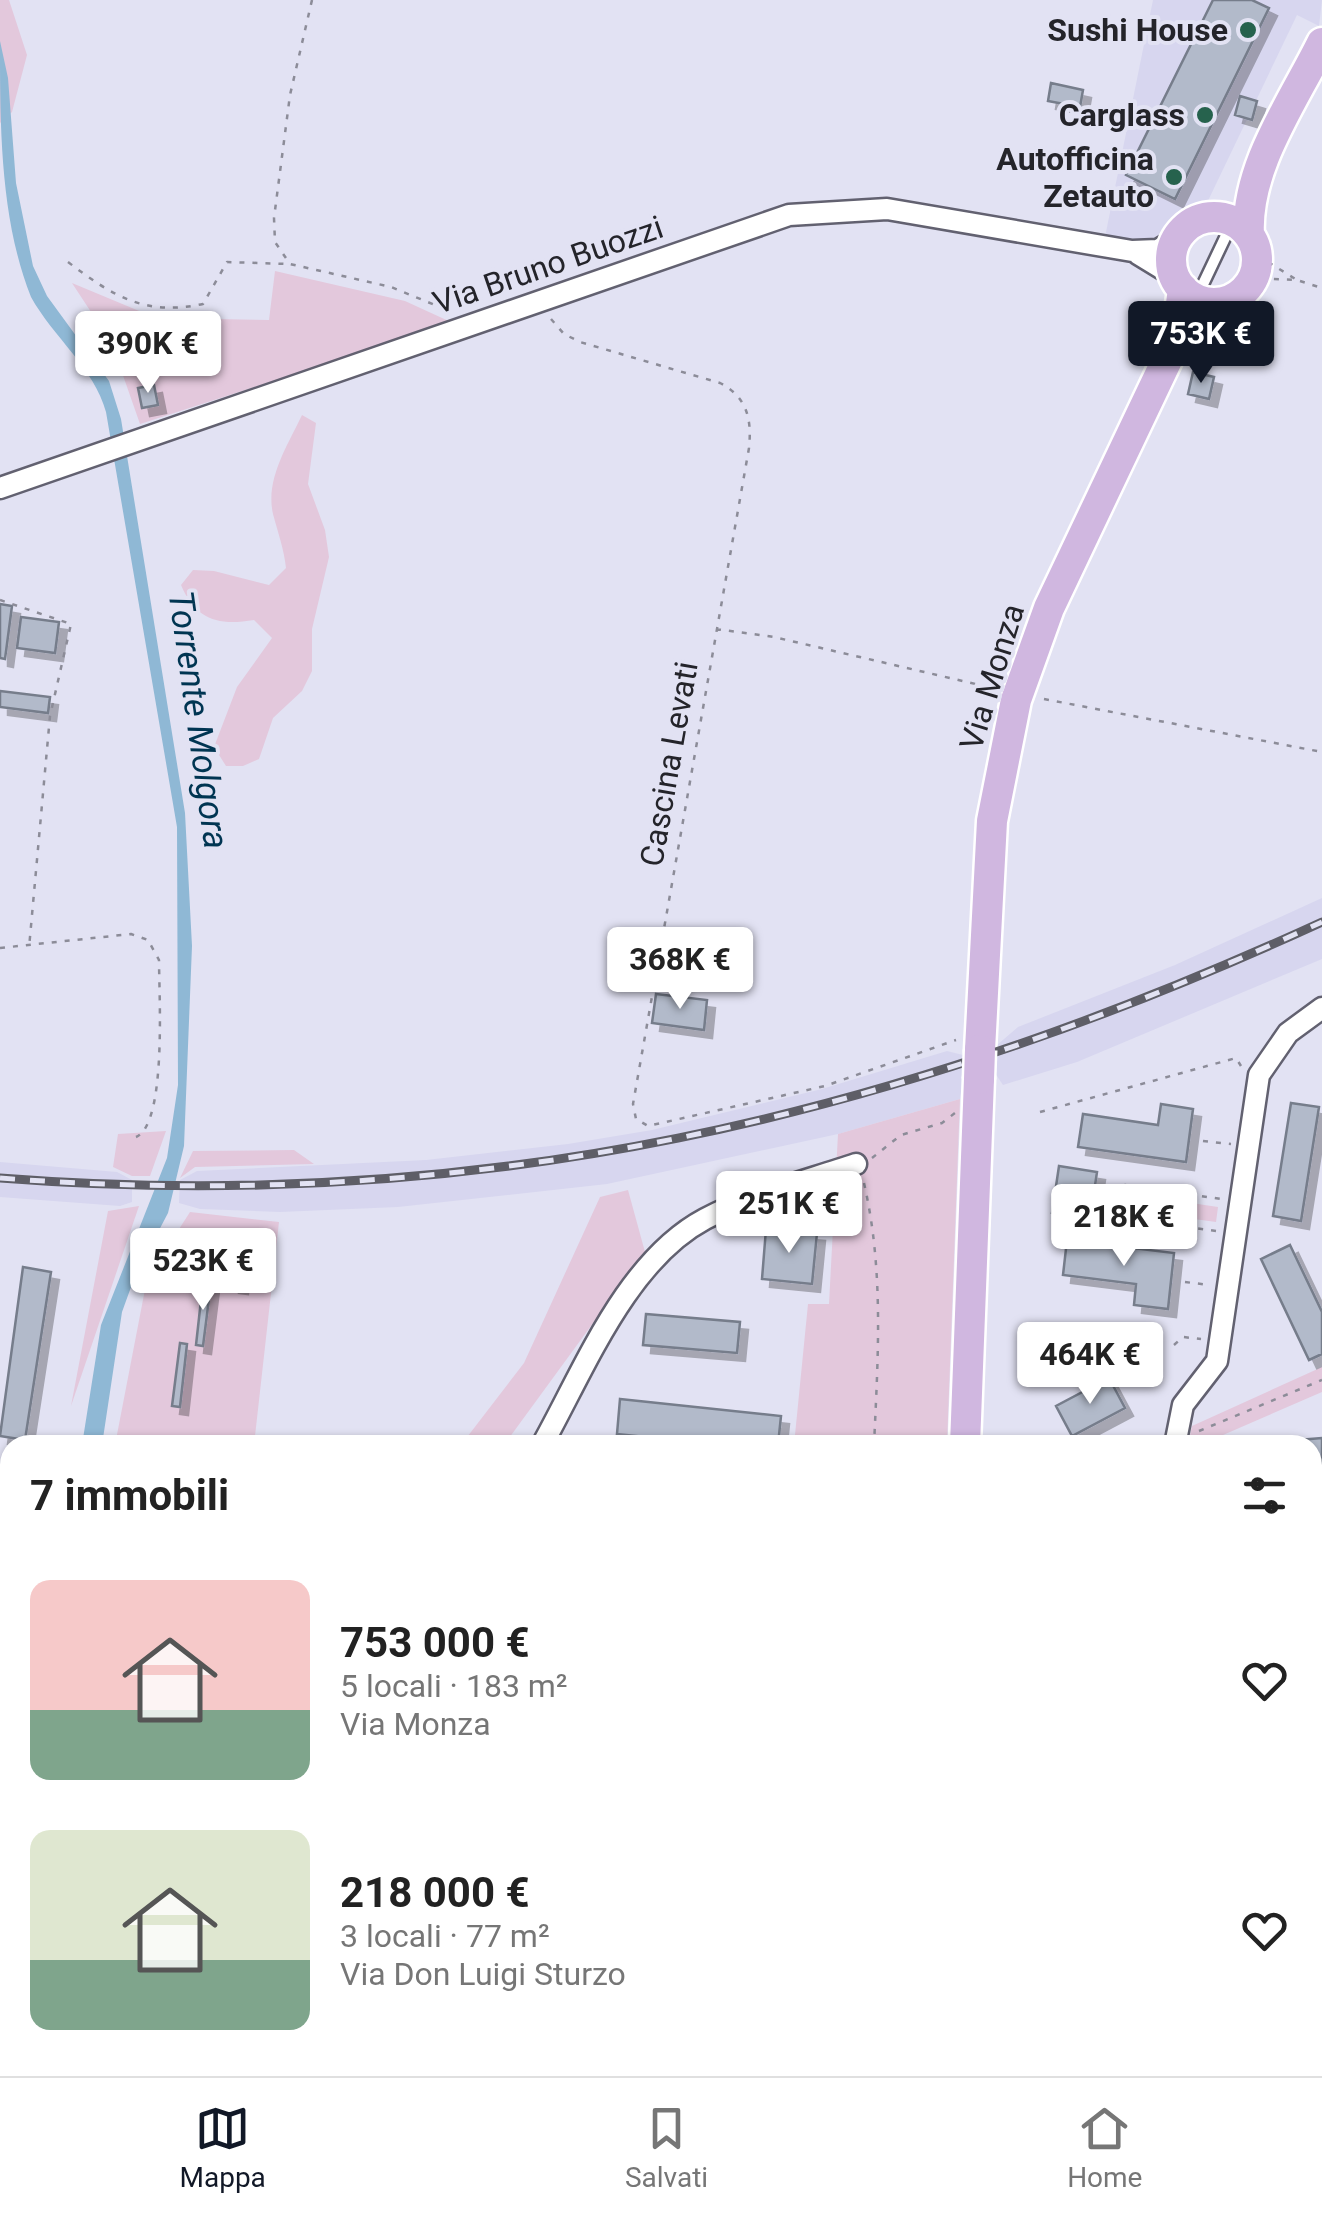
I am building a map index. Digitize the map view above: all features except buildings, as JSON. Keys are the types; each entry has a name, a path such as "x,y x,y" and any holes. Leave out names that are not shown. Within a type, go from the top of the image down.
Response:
{"main road":[{"path":"1249,286 1238,232 1257,174 1322,43"},
{"path":"1192,292 1172,254 1176,239 1190,224 1238,232"},
{"name":"Via Monza","path":"965,1435 976,1055 992,821 1018,694 1057,591 1172,351 1194,320 1192,292 1232,299 1249,286"}],"street":[{"name":"Via Bruno Buozzi","path":"0,488 771,220 833,210 920,213 1132,251 1158,250 1176,239"},
{"name":"Via Bruno Buozzi","path":"1132,251 1192,292"},
{"path":"1177,1435 1186,1400 1217,1361 1259,1075 1288,1033 1322,1008"},
{"path":"548,1435 632,1284 669,1244 720,1212 856,1164"}],"lane":[{"path":"1192,292 1238,232"}],"path":[{"path":"290,264 275,242 274,218 290,95 312,0"},
{"path":"1238,232 1297,280"},
{"path":"68,262 99,286 136,304 170,310 203,304 227,262 290,264 391,287 445,308 470,324"},
{"path":"1249,286 1271,279 1297,280 1322,288"},
{"name":"Cascina Levati","path":"544,299 553,323 571,338 711,379 733,390 743,402 750,432 633,1104 636,1119 648,1126 825,1086 934,1048 976,1055"},
{"path":"0,600 70,624 50,716 29,948"},
{"path":"714,629 774,637 1018,694 1322,752"},
{"path":"0,948 29,948 123,934 140,936 154,947 159,960 156,1095 150,1124 136,1138"},
{"path":"1040,1112 1236,1058 1242,1068"},
{"path":"875,1435 880,1333 877,1240 856,1164 881,1155 906,1133 942,1123 951,1116"},
{"path":"1203,1141 1229,1144"},
{"path":"1217,1232 1120,1218 1125,1184 1222,1199"},
{"path":"1186,1282 1210,1285"},
{"path":"1174,1345 1183,1337 1202,1339"},
{"path":"1189,1435 1210,1430 1322,1380"}],"shaded area":[{"path":"0,0 9,0 27,55 12,112 0,123"},
{"path":"1153,0 1322,0 1319,26 1297,15 1205,207 1179,219 1163,242 1105,237"},
{"name":"Torrente Molgora","path":"0,41 8,78 16,183 33,266 47,296 109,381 121,419 185,813 192,946 184,1146 168,1213 135,1276 122,1312 104,1435 84,1435 101,1325 167,1158 178,1085 177,827 106,412 83,367 31,297 13,236 2,139"},
{"path":"275,271 405,301 453,323 140,424 112,344 72,283 156,318 269,320"},
{"path":"302,415 316,423 308,484 325,530 329,557 312,629 312,671 302,691 273,718 259,759 243,766 226,766 214,747 237,687 272,638 254,620 219,621 201,613 181,585 193,570 214,571 269,585 286,568 273,514 272,488 279,463"},
{"path":"1322,898 1322,959 1077,1062 1003,1085 995,1073 962,1084 960,1099 838,1134 607,1184 398,1207 280,1212 200,1209 179,1203 180,1180 197,1171 426,1160 568,1144 652,1130 822,1089 947,1051 963,1055 997,1045 1018,1027 1175,965"},
{"path":"960,1099 947,1435 795,1435 808,1304 829,1304 838,1134"},
{"path":"166,1131 150,1176 132,1176 113,1167 118,1134"},
{"path":"294,1150 314,1164 195,1167 180,1178 193,1151"},
{"path":"0,1162 117,1172 132,1180 132,1202 120,1206 0,1197"},
{"path":"628,1190 645,1252 511,1435 469,1435 524,1363 600,1197"},
{"path":"1131,1194 1218,1207 1216,1222 1129,1210"},
{"path":"139,1206 71,1406 108,1211"},
{"path":"190,1212 279,1222 255,1435 117,1435 147,1279"},
{"path":"1322,1367 1322,1392 1223,1435 1190,1435 1192,1426"}],"railway":[{"path":"0,1178 176,1186 347,1181 514,1165 678,1138 840,1100 1001,1051 1161,991 1322,922"}],"place":[{"name":"Sushi House","path":"1248,30"},
{"name":"Carglass","path":"1205,115"},
{"name":"Autofficina Zetauto","path":"1174,177"}]}
